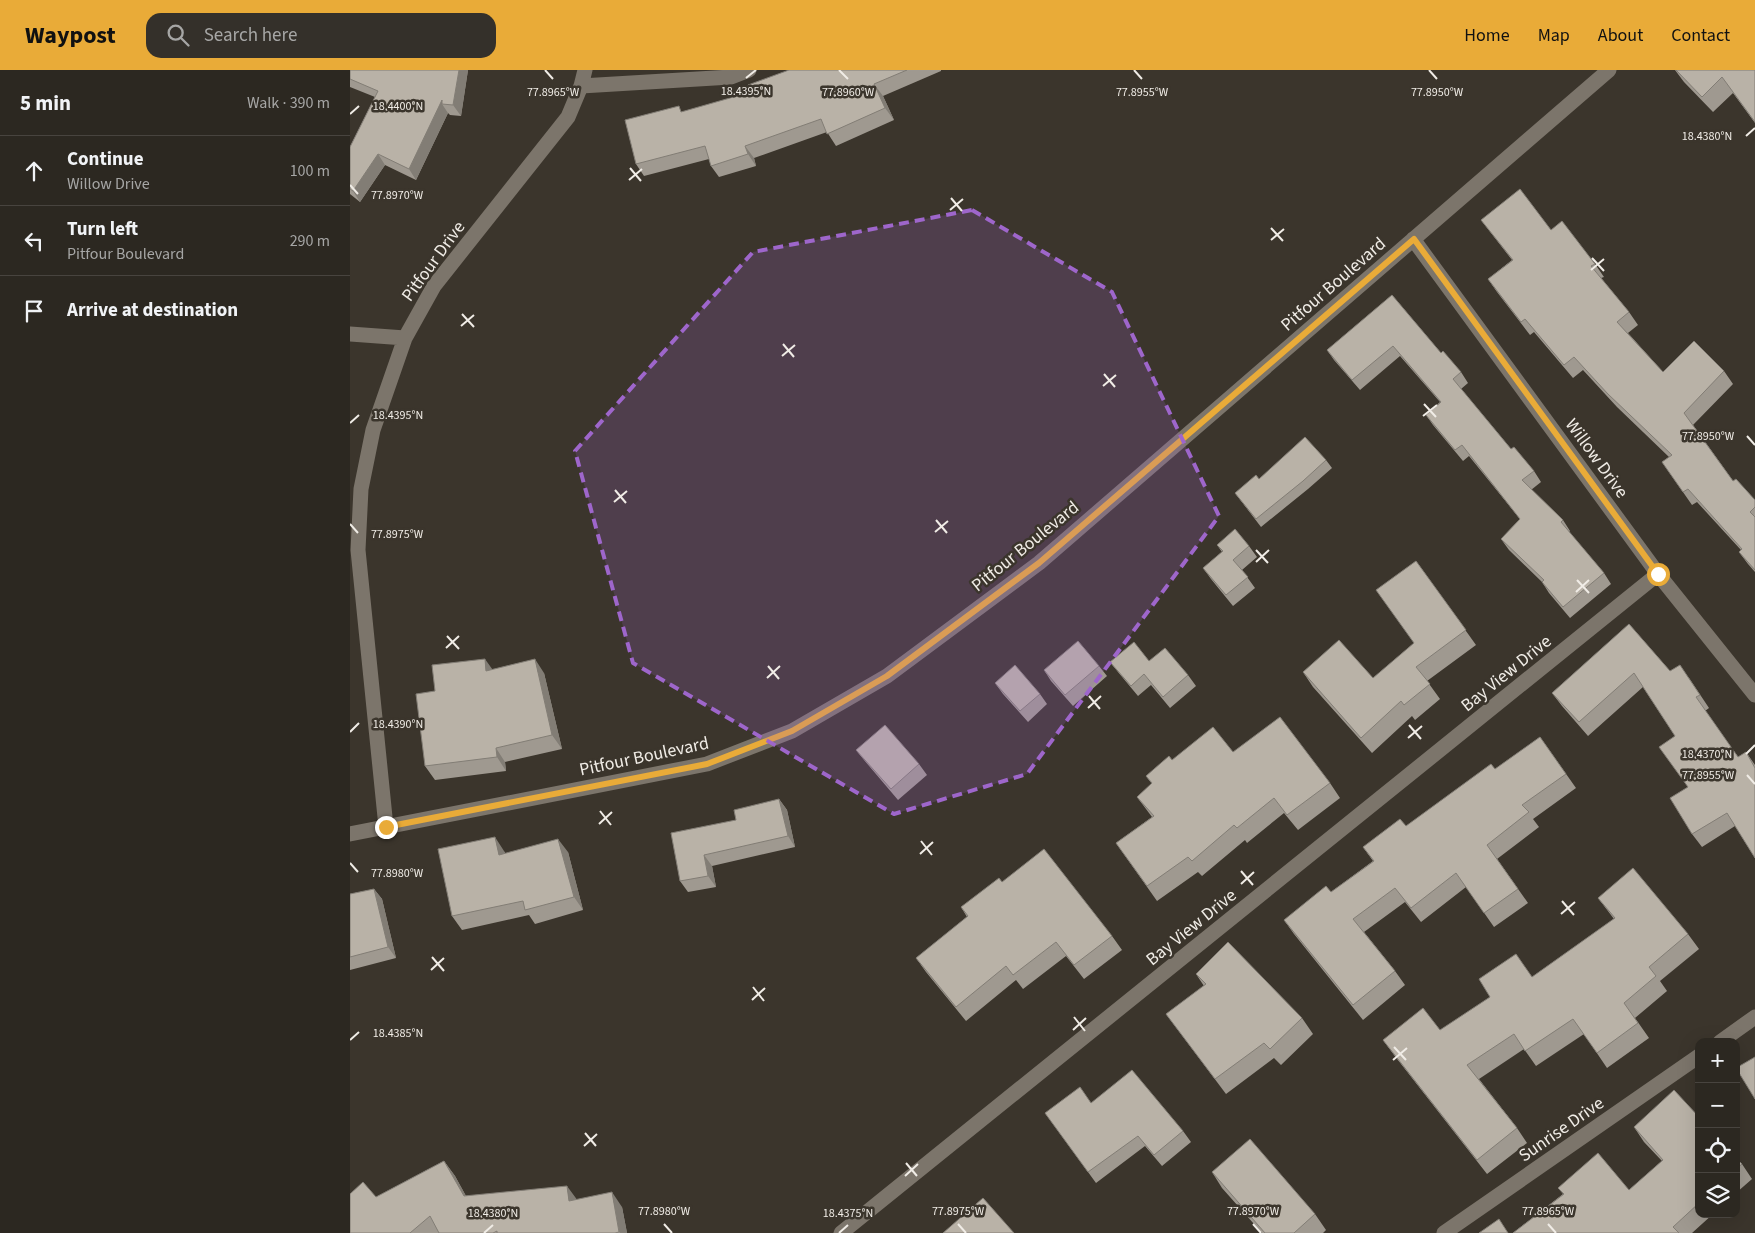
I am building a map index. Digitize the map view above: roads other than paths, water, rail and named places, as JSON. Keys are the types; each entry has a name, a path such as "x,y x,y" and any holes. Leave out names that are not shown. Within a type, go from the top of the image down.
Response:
{"street":[{"name":"Pitfour Drive","path":"386,827 358,550 361,489 373,430 404,338 434,286 568,117 585,70"},
{"path":"580,86 731,77 749,70"},
{"name":"Pitfour Boulevard","path":"350,834 707,764 792,731 887,676 1039,563 1609,70"},
{"name":"Willow Drive","path":"1414,239 1658,574 1755,695"},
{"path":"350,334 404,338"},
{"name":"Bay View Drive","path":"841,1233 1658,574"},
{"path":"1726,1038 1755,1017"},
{"name":"Sunrise Drive","path":"1444,1233 1695,1059"}]}
